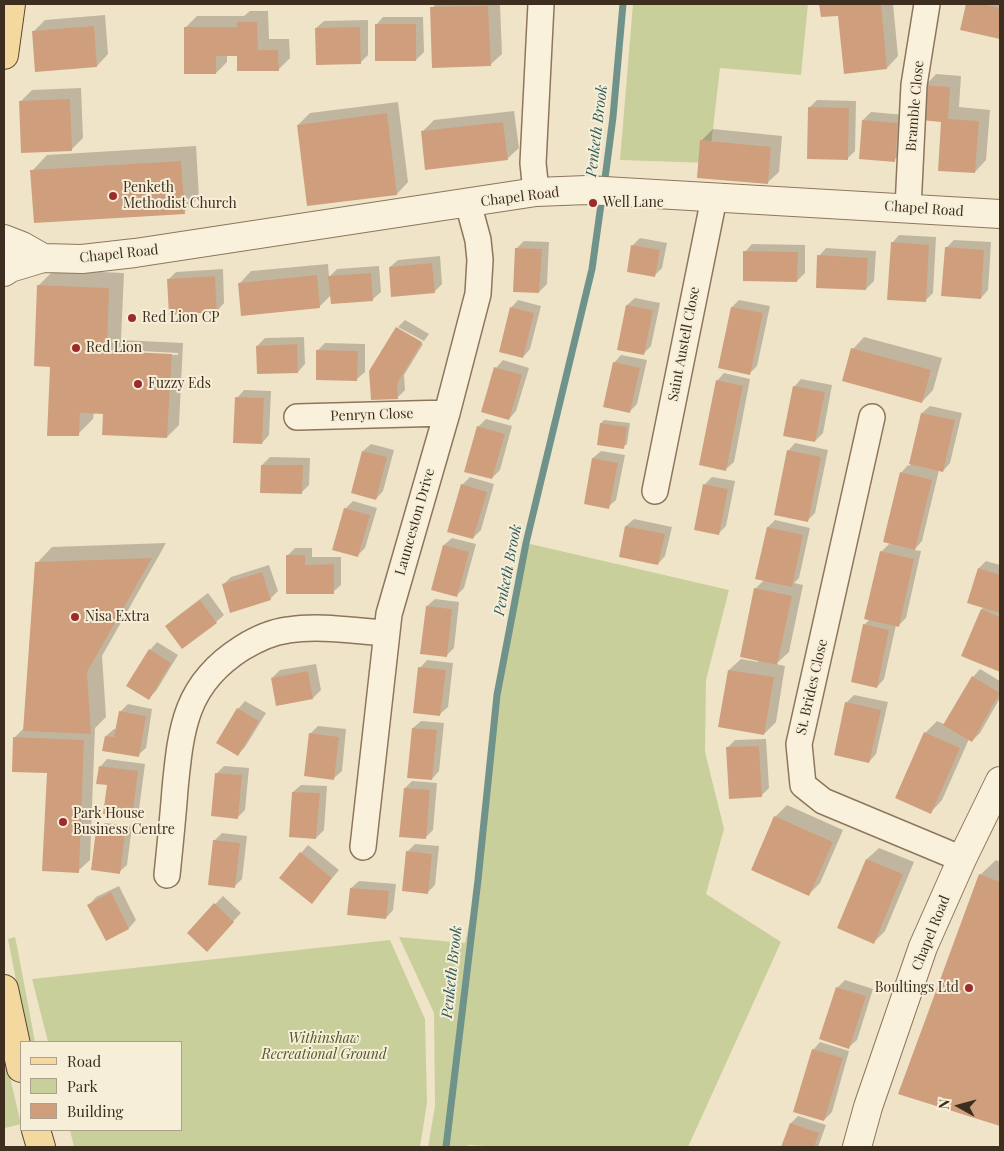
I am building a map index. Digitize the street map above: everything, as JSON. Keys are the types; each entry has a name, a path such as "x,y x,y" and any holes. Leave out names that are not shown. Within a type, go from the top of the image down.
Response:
{"main road":[{"path":"4,55 11,4"},
{"path":"4,989 20,1063"},
{"path":"36,1131 41,1147"}],"street":[{"path":"536,192 532,163 540,4"},
{"name":"Bramble Close","path":"908,208 914,85 927,4"},
{"name":"Chapel Road","path":"4,272 10,268 43,258 82,259 136,253 536,192 587,190 1000,214"},
{"name":"Saint Austell Close","path":"654,491 714,198"},
{"name":"Launceston Drive","path":"363,847 386,633 395,590 447,413 478,294 480,260 478,240 468,203"},
{"name":"Chapel Road","path":"4,239 22,246 43,258"},
{"name":"Penryn Close","path":"297,417 447,413"},
{"name":"St. Brides Close","path":"872,417 799,744 803,785 823,802 962,859"},
{"path":"167,875 178,758 184,724 197,693 209,677 221,664 250,643 286,630 329,629 386,633"},
{"name":"Chapel Road","path":"857,1147 868,1108 923,947 962,859 1000,781"}],"green space":[{"path":"633,4 808,4 801,75 720,68 709,163 620,160"},
{"path":"526,543 729,590 706,680 705,752 724,829 706,894 781,942 688,1147 501,1147 469,1145 467,1147 428,1147 435,1106 434,1013 399,937 465,943 478,880 497,695"},
{"path":"15,937 35,1041 28,1041 8,939"},
{"name":"Withinshaw Recreational Ground","path":"390,940 425,1019 427,1103 420,1147 74,1147 70,1131 182,1131 182,1041 48,1041 32,979"},
{"path":"4,1052 20,1124 5,1128"}],"building":[{"path":"819,4 881,4 887,69 844,74 838,16 821,17"},
{"path":"966,4 983,4 1000,8 1000,39 960,30"},
{"path":"488,6 491,66 432,68 430,7"},
{"path":"237,22 257,22 258,50 278,50 279,71 237,71 237,56 216,56 216,74 184,74 184,27 237,27"},
{"path":"375,24 416,24 416,61 375,61"},
{"path":"94,26 97,67 35,72 32,31"},
{"path":"360,27 361,64 316,65 315,28"},
{"path":"923,85 950,87 948,119 979,121 975,173 938,171 941,122 921,120"},
{"path":"70,99 72,151 21,153 19,101"},
{"path":"808,107 849,108 848,160 807,159"},
{"path":"387,113 397,195 307,206 297,125"},
{"path":"862,120 898,123 895,162 859,159"},
{"path":"503,122 508,160 425,170 421,131"},
{"path":"700,140 771,147 768,184 697,178"},
{"path":"181,161 185,214 34,223 30,170"},
{"path":"891,242 929,245 926,302 887,300"},
{"path":"631,245 660,250 655,277 627,272"},
{"path":"945,247 984,250 981,299 941,296"},
{"path":"515,248 542,249 539,293 513,292"},
{"path":"743,251 798,252 797,282 743,281"},
{"path":"817,255 868,258 866,290 816,288"},
{"path":"432,263 435,293 391,297 389,267"},
{"path":"371,273 373,301 331,304 328,276"},
{"path":"317,275 320,308 241,316 238,283"},
{"path":"215,276 217,312 169,315 167,279"},
{"path":"37,285 109,288 107,351 172,354 167,438 102,435 103,414 80,413 79,436 47,436 50,367 34,366"},
{"path":"626,305 653,310 644,355 617,350"},
{"path":"510,307 534,313 523,358 499,352"},
{"path":"731,307 763,313 750,375 718,368"},
{"path":"396,327 422,342 397,384 398,399 371,400 369,371"},
{"path":"297,344 298,373 257,374 256,346"},
{"path":"851,348 931,370 922,403 842,381"},
{"path":"316,350 358,351 357,381 316,380"},
{"path":"613,362 640,368 630,413 603,407"},
{"path":"494,367 522,375 509,420 481,412"},
{"path":"716,380 743,386 726,471 699,465"},
{"path":"793,386 825,392 815,442 783,436"},
{"path":"235,397 264,398 262,444 233,443"},
{"path":"921,413 955,420 943,472 909,464"},
{"path":"600,423 627,427 624,449 597,445"},
{"path":"477,426 505,434 492,479 464,472"},
{"path":"787,450 821,457 808,522 774,515"},
{"path":"362,451 387,457 376,500 351,493"},
{"path":"592,458 618,463 609,509 584,504"},
{"path":"261,465 303,465 302,494 260,493"},
{"path":"900,472 932,480 915,550 883,542"},
{"path":"461,484 487,492 473,539 447,532"},
{"path":"703,484 728,489 719,535 694,530"},
{"path":"344,508 370,515 358,557 332,550"},
{"path":"625,526 665,534 658,565 619,557"},
{"path":"767,527 803,535 792,587 755,579"},
{"path":"443,545 469,552 457,597 431,590"},
{"path":"880,551 914,559 899,627 864,619"},
{"path":"286,555 305,555 305,565 334,564 334,594 286,594"},
{"name":"Nisa Extra","path":"152,558 87,672 91,734 23,731 35,562"},
{"path":"978,568 1000,575 1000,613 967,603"},
{"path":"262,572 271,600 230,613 222,584"},
{"path":"754,588 792,596 777,665 740,657"},
{"path":"200,600 217,623 182,649 165,626"},
{"path":"426,606 452,609 447,657 420,654"},
{"path":"981,609 1000,617 1000,672 961,656"},
{"path":"863,624 889,630 877,688 851,682"},
{"path":"149,649 171,663 149,700 126,686"},
{"path":"418,667 446,670 440,716 413,713"},
{"path":"728,670 774,677 764,735 718,727"},
{"path":"308,671 313,699 276,706 271,678"},
{"path":"972,676 1000,693 972,742 943,725"},
{"path":"845,702 881,710 869,763 834,755"},
{"path":"237,708 259,721 238,756 216,743"},
{"path":"119,711 146,716 139,757 102,751 105,736 114,737"},
{"path":"412,728 437,730 432,780 407,778"},
{"path":"924,732 960,748 931,814 895,798"},
{"path":"309,733 339,737 334,780 304,776"},
{"name":"Park House Business Centre","path":"13,737 84,740 79,873 42,871 47,773 12,772"},
{"path":"759,746 762,797 729,799 726,747"},
{"path":"99,766 138,771 132,818 103,814 107,785 96,784"},
{"path":"215,773 242,775 238,819 211,816"},
{"path":"404,788 430,790 426,839 399,837"},
{"path":"292,792 320,793 316,839 289,837"},
{"path":"774,816 833,842 809,896 751,870"},
{"path":"96,830 125,833 120,874 91,870"},
{"path":"213,840 240,843 235,888 208,885"},
{"path":"406,851 432,854 428,894 402,891"},
{"path":"300,852 332,878 312,904 279,878"},
{"path":"866,859 903,874 874,944 837,928"},
{"name":"Boultings Ltd","path":"979,874 1000,882 1000,1126 898,1094"},
{"path":"350,888 389,891 386,919 347,915"},
{"path":"111,892 129,929 106,941 87,905"},
{"path":"214,903 234,922 207,952 187,933"},
{"path":"836,987 866,996 849,1049 819,1039"},
{"path":"812,1049 843,1058 824,1121 793,1112"},
{"path":"790,1123 819,1133 814,1147 781,1147"}],"waterway":[{"name":"Penketh Brook","path":"604,186 613,117 623,4"},
{"name":"Penketh Brook","path":"446,1147 478,880 497,695 526,543 592,269 602,197"}],"place":[{"name":"Penketh Methodist Church","path":"113,196"},
{"name":"Well Lane","path":"593,203"},
{"name":"Red Lion CP","path":"132,318"},
{"name":"Red Lion","path":"76,348"},
{"name":"Fuzzy Eds","path":"138,384"},
{"name":"Nisa Extra","path":"75,617"},
{"name":"Park House Business Centre","path":"63,822"},
{"name":"Boultings Ltd","path":"969,988"}]}
